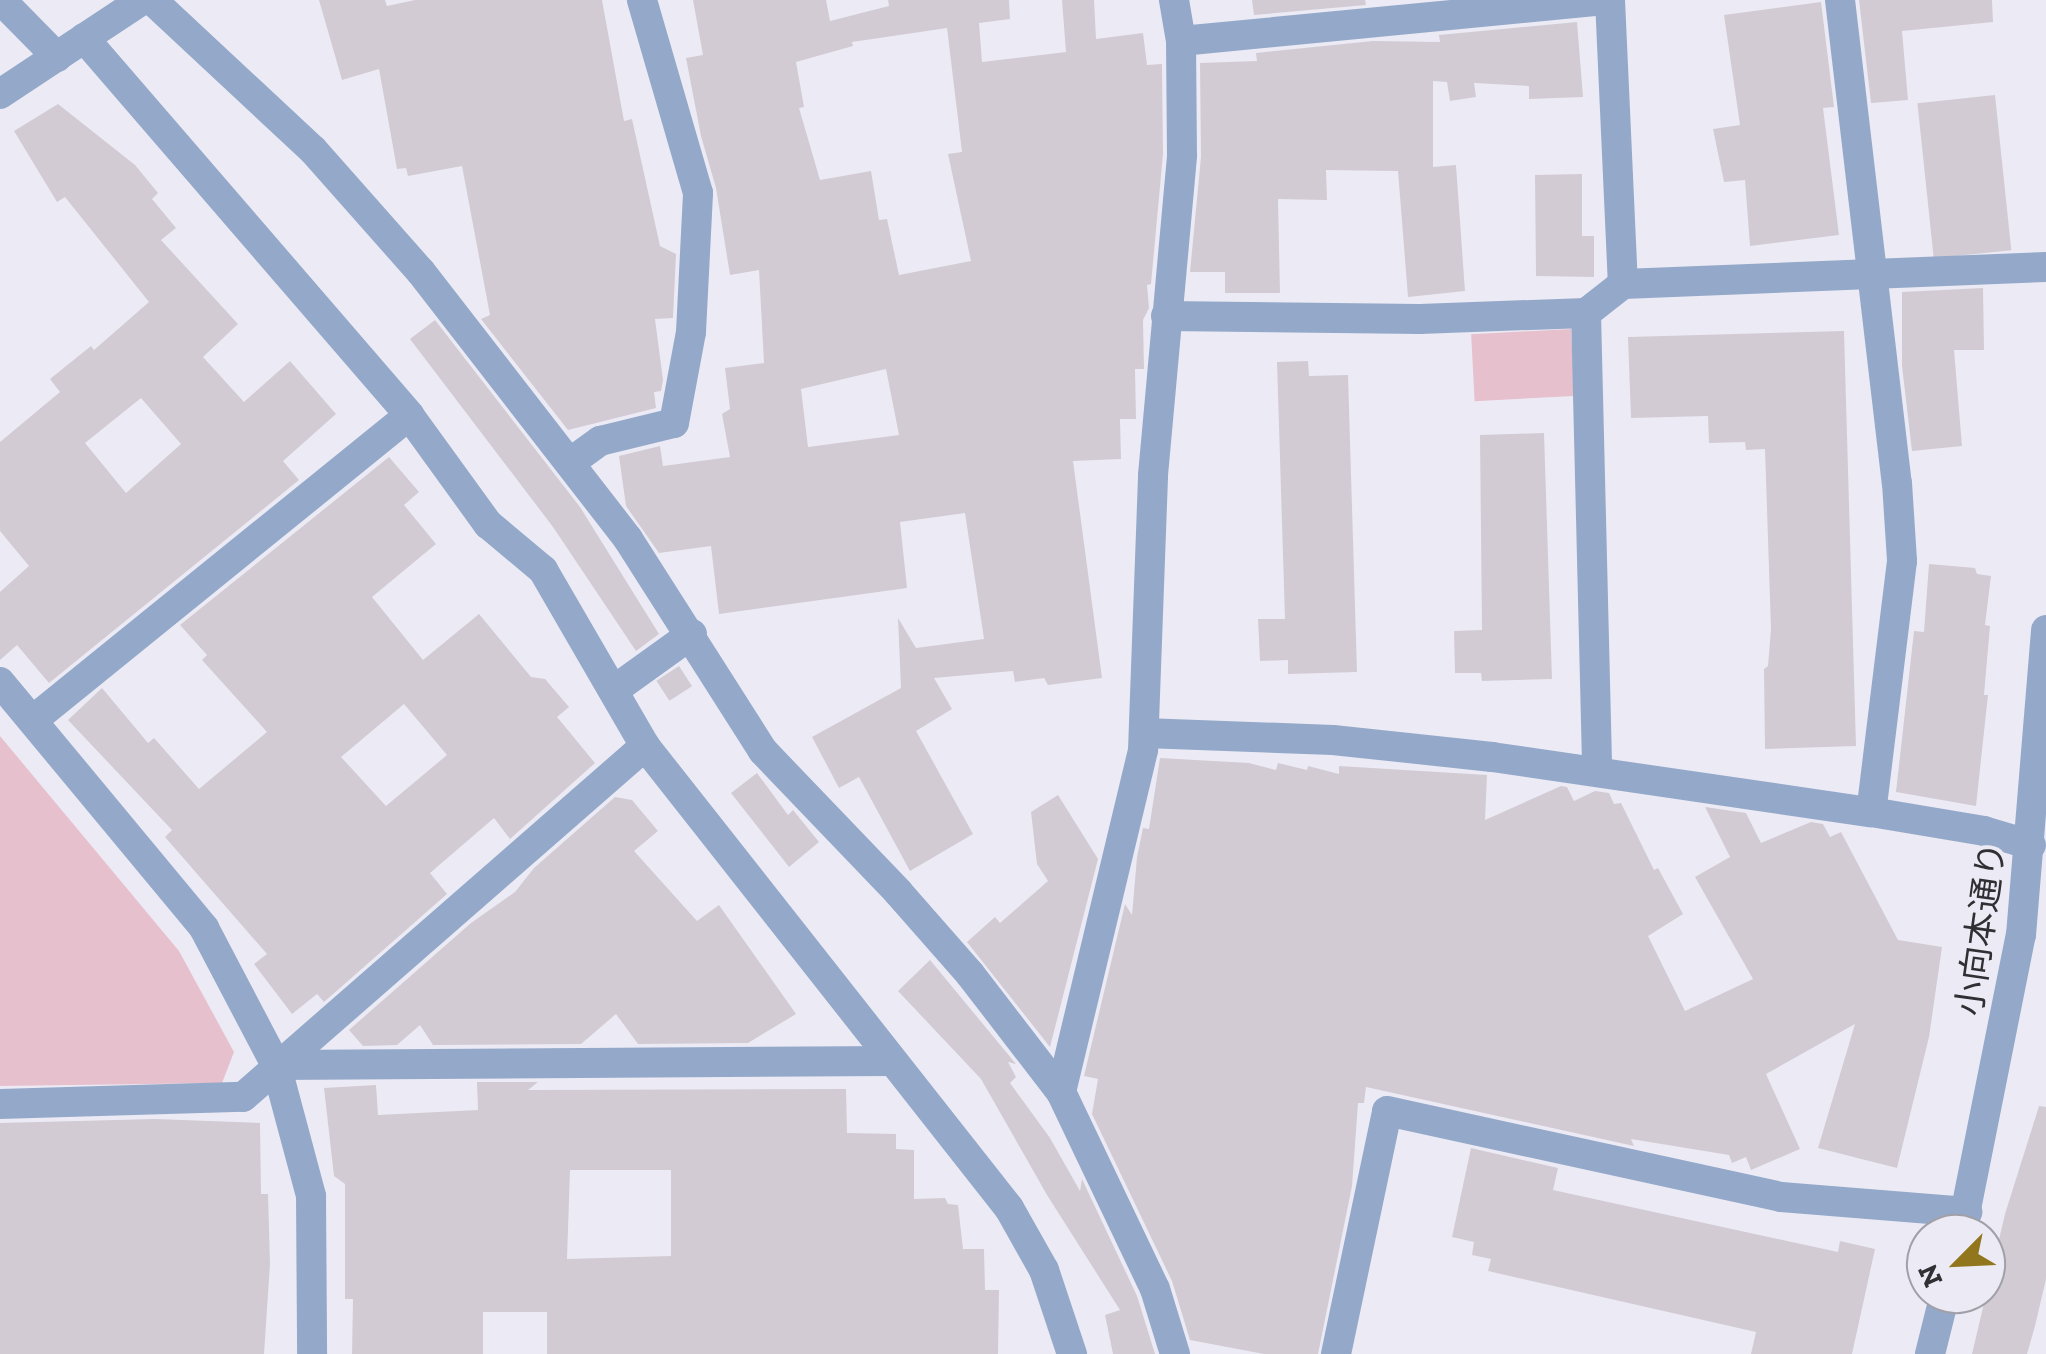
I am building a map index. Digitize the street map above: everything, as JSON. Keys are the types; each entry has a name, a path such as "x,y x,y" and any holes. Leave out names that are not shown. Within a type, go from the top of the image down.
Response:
{"street":[{"path":"1,0 57,57"},
{"path":"572,462 600,441 674,423 691,332 698,193 642,0"},
{"path":"1060,1092 1144,733 1152,475 1182,154 1181,41 1174,0"},
{"path":"1181,41 1610,0 1623,284"},
{"path":"1840,0 1902,561 1871,812"},
{"path":"0,94 140,1 313,150 421,272 572,462 692,634 763,751 898,892 970,974 1060,1092 1155,1289 1176,1354"},
{"path":"84,38 409,415 488,524 543,570 645,746 1009,1208 1044,1270 1072,1354"},
{"path":"1166,316 1420,320 1586,313 1623,284 2046,267"},
{"path":"1586,313 1597,770"},
{"path":"34,720 409,415"},
{"name":"小向本通り","path":"1966,1214 2002,1048 2031,845 2046,630"},
{"path":"614,690 692,634"},
{"path":"0,682 204,928 276,1065 311,1196 312,1354"},
{"path":"1144,733 1334,740 1597,770 1984,831 2031,845"},
{"path":"0,1104 243,1097 645,746"},
{"path":"276,1065 890,1061"},
{"path":"1336,1354 1387,1111 1780,1197 1906,1215"},
{"path":"1930,1354 1940,1314"}],"shaded area":[{"path":"1571,329 1575,396 1475,401 1471,334"},
{"path":"0,736 179,951 234,1052 222,1083 0,1086"}],"building":[{"path":"319,0 385,0 387,6 415,0 602,0 624,121 632,119 660,246 676,254 673,318 655,319 663,380 661,391 654,392 656,408 568,430 481,319 490,315 462,166 408,176 406,168 397,169 379,69 342,80"},
{"path":"693,0 826,0 830,21 889,6 888,0 1009,0 1010,19 979,23 982,62 1066,52 1062,0 1094,0 1096,39 1143,33 1147,65 1162,64 1163,154 1151,284 1147,285 1149,308 1143,320 1144,369 1135,369 1136,419 1120,419 1121,459 1073,461 1102,678 1048,685 1044,678 1015,682 1013,671 934,678 952,709 916,731 973,834 910,871 859,777 839,788 812,737 901,688 898,618 916,648 984,639 965,513 900,522 907,588 719,614 711,546 659,553 626,506 619,456 660,446 663,466 730,457 722,414 730,409 725,368 764,363 759,270 730,275 716,188 701,136 686,58 703,55","holes":["947,28 962,152 948,154 971,261 899,275 887,219 879,220 871,171 820,180 799,108 804,107 796,62 853,46 852,42","886,369 899,435 808,447 801,389"]},
{"path":"1252,0 1365,0 1366,5 1254,15"},
{"path":"1859,0 1992,0 1993,22 1902,31 1908,100 1871,103"},
{"path":"1821,2 1834,107 1823,108 1839,235 1750,246 1745,180 1724,182 1713,129 1740,125 1724,15"},
{"path":"1577,22 1583,97 1529,99 1529,86 1474,83 1476,97 1450,101 1447,82 1433,81 1433,167 1456,165 1465,291 1408,297 1398,171 1326,170 1327,200 1278,199 1280,293 1225,293 1225,272 1190,272 1201,157 1200,63 1257,61 1256,53 1373,41 1440,42 1439,35"},
{"path":"1995,95 2011,250 1934,258 1917,103"},
{"path":"58,104 135,165 158,193 152,199 176,228 161,240 238,324 203,357 244,402 290,361 336,414 283,461 299,480 49,683 17,645 0,660 0,592 29,566 0,531 0,442 60,392 50,379 91,346 94,350 149,302 65,197 57,202 14,131","holes":["141,398 181,444 126,493 85,443"]},
{"path":"1582,174 1582,236 1594,236 1594,277 1536,276 1535,175"},
{"path":"1983,288 1984,350 1954,350 1962,446 1912,451 1902,366 1902,292"},
{"path":"435,320 580,507 659,634 636,651 553,527 410,339"},
{"path":"1844,331 1856,746 1765,749 1764,669 1768,666 1771,629 1765,449 1746,450 1745,442 1709,443 1708,416 1631,418 1628,337"},
{"path":"1308,361 1309,376 1348,375 1357,672 1288,674 1288,660 1260,661 1258,619 1285,619 1277,362"},
{"path":"1544,433 1552,679 1482,681 1481,673 1455,673 1454,631 1482,630 1480,435"},
{"path":"389,457 419,492 404,505 436,544 372,597 423,660 479,614 531,677 545,679 569,707 557,717 595,763 510,839 494,818 430,873 447,894 324,1002 317,994 292,1014 254,964 267,954 165,837 172,830 68,720 102,688 148,743 154,738 199,789 267,732 202,660 207,655 180,625","holes":["404,704 447,755 386,806 341,757"]},
{"path":"1929,564 1975,568 1977,574 1991,576 1985,625 1990,626 1984,695 1988,695 1976,806 1896,792 1914,631 1924,632"},
{"path":"679,666 692,686 669,701 656,681"},
{"path":"1160,758 1249,763 1276,770 1278,763 1339,774 1339,766 1487,775 1485,820 1561,786 1567,787 1574,801 1595,791 1609,793 1614,804 1621,803 1654,870 1658,868 1683,914 1648,936 1685,1011 1753,979 1695,877 1730,857 1705,807 1746,813 1761,843 1811,822 1823,824 1830,837 1841,832 1898,940 1942,947 1929,1037 1897,1168 1818,1148 1855,1024 1766,1074 1800,1149 1751,1170 1746,1157 1732,1163 1729,1155 1631,1139 1634,1146 1366,1087 1364,1103 1358,1103 1352,1186 1318,1354 1264,1354 1190,1340 1172,1281 1092,1114 1098,1079 1084,1076 1125,904 1132,915 1137,857 1143,828 1149,829"},
{"path":"757,773 788,815 793,810 819,842 789,867 731,793"},
{"path":"1058,795 1098,859 1050,1047 967,942 995,917 1000,923 1048,881 1037,864 1031,812"},
{"path":"615,797 632,800 658,831 634,851 697,921 719,905 796,1014 748,1043 638,1044 616,1014 581,1044 433,1045 420,1025 397,1045 363,1046 349,1030 471,923 515,892 534,868"},
{"path":"930,960 1016,1064 1008,1062 1016,1077 1010,1083 1050,1138 1080,1191 1082,1179 1137,1296 1155,1354 1113,1354 1105,1315 1120,1310 1047,1195 981,1079 898,991"},
{"path":"477,1082 538,1082 528,1090 846,1089 847,1133 896,1134 896,1149 914,1150 914,1199 945,1198 948,1204 958,1205 963,1249 984,1249 985,1290 999,1290 998,1354 547,1354 547,1312 483,1312 483,1354 352,1354 353,1299 345,1299 345,1184 334,1176 324,1088 376,1085 378,1115 478,1110","holes":["570,1170 671,1170 671,1256 567,1259"]},
{"path":"2039,1106 2046,1107 2046,1279 2027,1354 1972,1354 1981,1314 2006,1314 2005,1214"},
{"path":"155,1119 260,1123 261,1194 268,1194 270,1264 264,1354 0,1354 0,1123"},
{"path":"1471,1148 1558,1168 1553,1190 1838,1252 1840,1241 1875,1249 1852,1354 1751,1354 1756,1332 1488,1271 1491,1259 1472,1255 1474,1242 1452,1237"}]}
